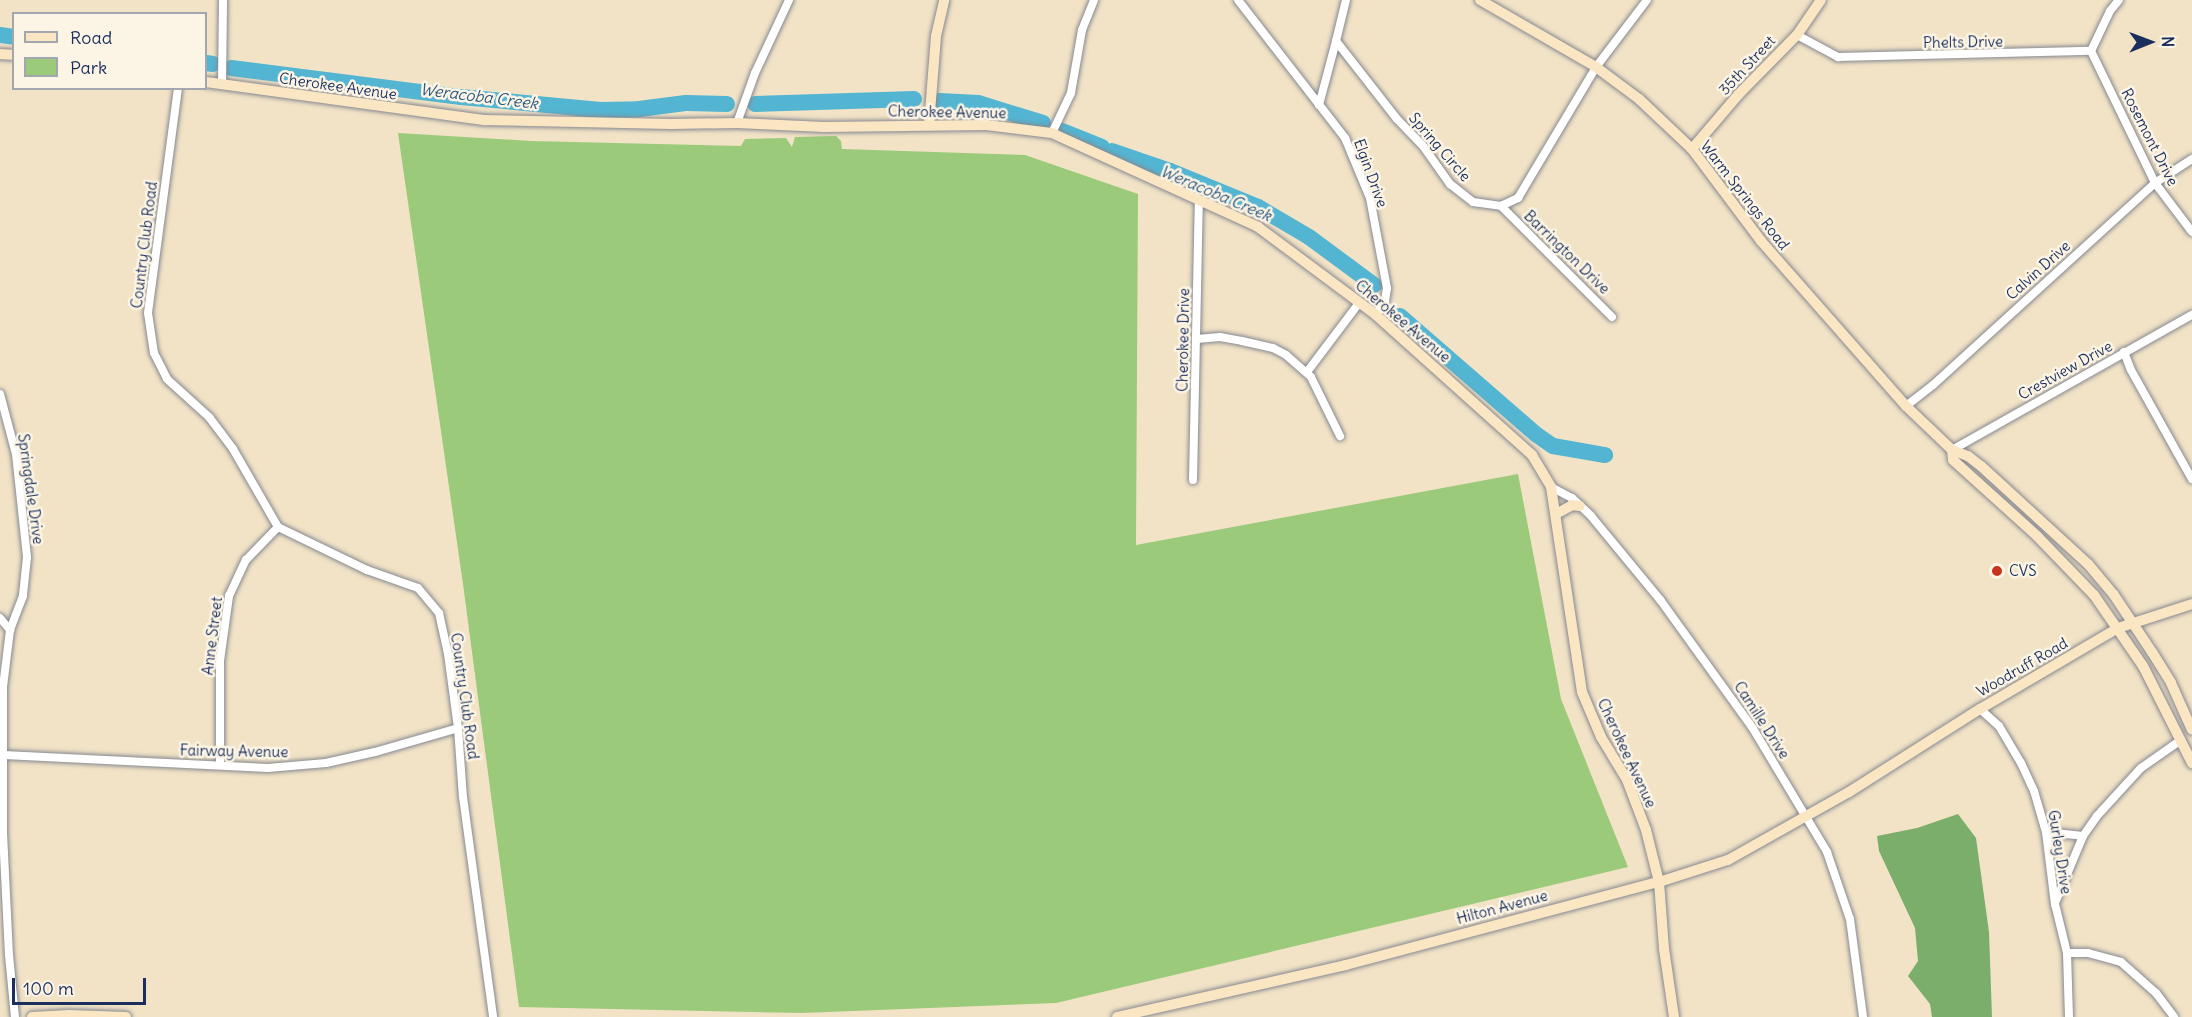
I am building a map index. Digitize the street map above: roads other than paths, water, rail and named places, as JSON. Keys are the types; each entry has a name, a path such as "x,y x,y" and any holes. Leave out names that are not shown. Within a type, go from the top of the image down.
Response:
{"street":[{"path":"222,85 223,0"},
{"path":"737,123 755,73 789,0"},
{"path":"929,125 936,36 944,0"},
{"path":"1052,133 1071,93 1082,30 1094,0"},
{"name":"Elgin Drive","path":"1238,0 1345,138 1370,198 1387,288 1385,301 1376,315"},
{"path":"1319,105 1346,0"},
{"name":"Warm Springs Road","path":"1480,0 1596,67 1639,99 1692,149 1761,241 1906,406 1952,450 1968,456 1981,466 2072,548 2114,595 2171,683 2192,730"},
{"path":"1501,206 1518,198 1596,67 1647,0"},
{"name":"35th Street","path":"1692,149 1738,95 1797,34 1821,0"},
{"path":"2091,51 2110,10 2111,0"},
{"path":"2110,10 2120,0"},
{"name":"Phelts Drive","path":"1797,34 1838,57 2091,51"},
{"name":"Spring Circle","path":"1336,41 1397,118 1423,146 1449,184 1473,202 1501,206"},
{"name":"Rosemont Drive","path":"2091,51 2155,183 2192,232"},
{"name":"Cherokee Avenue","path":"207,82 485,120 737,123 824,127 986,125 1052,133 1258,227 1376,315 1532,455 1551,487 1582,692 1601,737 1627,780 1646,830 1659,882 1664,949 1674,1017"},
{"name":"Country Club Road","path":"178,90 148,313 154,353 167,379 209,417 233,449 278,527 367,570 418,588 439,613 448,654 458,728 463,797 493,1017"},
{"name":"Calvin Drive","path":"1906,406 1933,385 2155,183 2192,159"},
{"name":"Cherokee Drive","path":"1193,480 1199,200"},
{"name":"Barrington Drive","path":"1501,206 1612,317"},
{"path":"1307,372 1359,303"},
{"name":"Crestview Drive","path":"1952,450 2192,315"},
{"path":"1197,339 1220,337 1273,348 1307,372 1340,436"},
{"path":"2124,352 2131,370 2192,479"},
{"name":"Springdale Drive","path":"0,394 16,454 27,557 23,596 10,630 3,687 2,832 15,1017"},
{"name":"Warm Springs Road","path":"1952,450 1953,460 2061,559 2094,595 2118,628 2156,689 2192,764"},
{"name":"Camille Drive","path":"1551,487 1572,498 1580,506 1660,601 1717,675 1827,852 1850,919 1863,1017"},
{"path":"1556,514 1572,506 1580,506"},
{"name":"Anne Street","path":"220,764 220,661 229,596 246,560 278,527"},
{"name":"Woodruff Road","path":"1875,774 2118,628 2192,604"},
{"path":"0,618 10,630"},
{"name":"Gurley Drive","path":"1980,709 1999,726 2022,763 2034,791 2046,832 2055,904 2067,952 2068,1017"},
{"name":"Fairway Avenue","path":"4,755 268,768 326,763 375,752 458,728"},
{"path":"2055,904 2083,836 2112,798 2141,768 2181,740"},
{"name":"Hilton Avenue","path":"1117,1017 1346,966 1659,882 1728,860 1806,817 1875,774"},
{"path":"2046,832 2083,836"},
{"path":"2067,952 2088,953 2121,962 2156,993 2174,1017"},
{"path":"32,1017 69,1015 126,1017"}],"waterway":[{"name":"Weracoba Creek","path":"0,35 12,37"},
{"name":"Weracoba Creek","path":"207,63 213,64"},
{"name":"Weracoba Creek","path":"231,68 461,97 600,110 639,109 686,103 727,104"},
{"name":"Weracoba Creek","path":"755,104 914,99"},
{"name":"Weracoba Creek","path":"940,101 978,103 1043,123"},
{"name":"Weracoba Creek","path":"1062,131 1102,147"},
{"name":"Weracoba Creek","path":"1112,151 1170,171 1258,207 1309,237 1374,285"},
{"name":"Weracoba Creek","path":"1400,316 1537,435 1553,446 1605,455"}],"place":[{"name":"CVS","path":"1997,571"}]}
